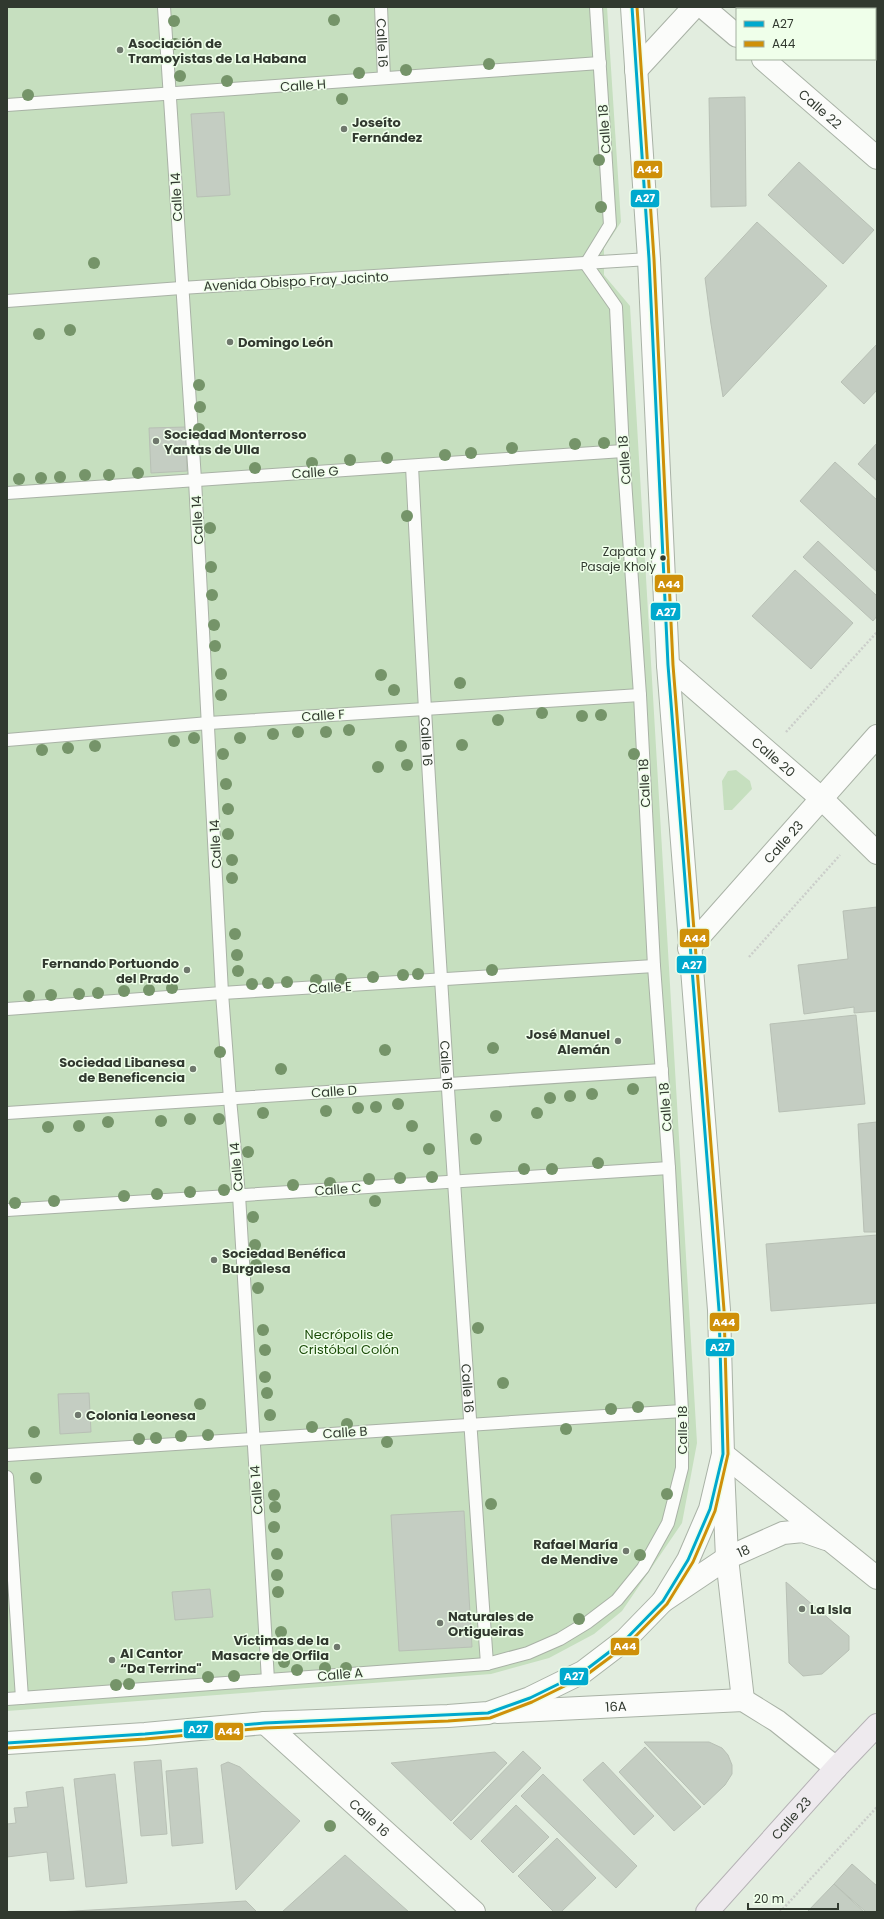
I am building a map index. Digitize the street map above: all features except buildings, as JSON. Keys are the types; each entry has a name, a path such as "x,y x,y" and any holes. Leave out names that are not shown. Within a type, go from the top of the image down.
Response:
{"main road":[{"path":"632,7 649,259 668,665 689,948 719,1310 727,1558 743,1700 777,1721 836,1768"},
{"path":"636,70 694,7"},
{"path":"703,7 736,35"},
{"name":"Calle 22","path":"764,60 877,158"},
{"name":"Calle 20","path":"668,665 822,799 877,853"},
{"name":"Calle 23","path":"689,948 877,736"},
{"path":"723,1454 833,1541 877,1578"},
{"path":"7,1743 145,1734 265,1723 448,1716 488,1713 530,1698 583,1672 625,1640 645,1622 663,1602 688,1560 710,1509 723,1454"},
{"name":"18","path":"663,1602 727,1558 783,1533 803,1532 833,1541"},
{"name":"16A","path":"488,1713 743,1700"},
{"name":"Calle 16","path":"265,1723 474,1912"},
{"name":"Calle 23","path":"707,1912 836,1768 877,1725"}],"lane":[{"name":"Calle 14","path":"164,7 181,288 195,480 209,723 222,993 239,1195 268,1680"},
{"name":"Calle 16","path":"380,7 384,78"},
{"name":"Calle 18","path":"596,7 610,225 586,264 616,307 640,694 654,966 669,1168 682,1411 682,1468 668,1523 643,1568"},
{"name":"Calle H","path":"7,105 170,95 600,63"},
{"name":"Avenida Obispo Fray Jacinto","path":"7,301 181,288 649,259"},
{"name":"Calle G","path":"7,492 624,451"},
{"name":"Calle 16","path":"412,466 440,980 487,1664"},
{"name":"Calle F","path":"7,740 209,723 640,694"},
{"name":"Calle E","path":"7,1009 222,993 654,966"},
{"name":"Calle D","path":"7,1113 662,1070"},
{"name":"Calle C","path":"7,1210 669,1168"},
{"name":"Calle B","path":"7,1455 682,1411"},
{"path":"7,1477 22,1698"},
{"name":"Calle A","path":"7,1699 487,1664 528,1653 560,1639 588,1622 617,1600 643,1568"}],"path":[{"path":"768,752 877,632"},
{"path":"750,957 858,835"},
{"path":"780,1912 877,1807"}],"green space":[{"name":"Necrópolis de Cristóbal Colón","path":"7,7 607,7 621,222 604,248 604,275 630,306 697,1443 682,1523 622,1611 594,1634 549,1658 491,1674 7,1711"},
{"path":"736,770 750,781 752,789 732,810 724,810 722,781 728,771"}],"transit line":[{"name":"A27","path":"7,1743 145,1734 265,1723 488,1713 530,1698 583,1672 625,1640 663,1601 688,1560 710,1509 723,1454 719,1310 668,665 649,259 632,7"},
{"name":"A44","path":"7,1748 145,1739 265,1728 490,1718 532,1702 585,1676 628,1644 667,1604 693,1562 715,1511 728,1454 724,1310 673,665 654,259 637,7"}],"place":[{"name":"Asociación de Tramoyistas de La Habana","path":"120,50"},
{"name":"Joseíto Fernández","path":"344,129"},
{"name":"Domingo León","path":"230,342"},
{"name":"Sociedad Monterroso Yantas de Ulla","path":"156,441"},
{"name":"Zapata y Pasaje Kholy","path":"663,558"},
{"name":"Fernando Portuondo del Prado","path":"187,970"},
{"name":"José Manuel Alemán","path":"618,1041"},
{"name":"Sociedad Libanesa de Beneficencia","path":"193,1069"},
{"name":"Sociedad Benéfica Burgalesa","path":"214,1260"},
{"name":"Colonia Leonesa","path":"78,1415"},
{"name":"Rafael María de Mendive","path":"626,1551"},
{"name":"La Isla","path":"802,1609"},
{"name":"Naturales de Ortigueiras","path":"440,1623"},
{"name":"Víctimas de la Masacre de Orfila","path":"337,1647"},
{"name":"Al Cantor “Da Terrina\"","path":"112,1660"}]}
